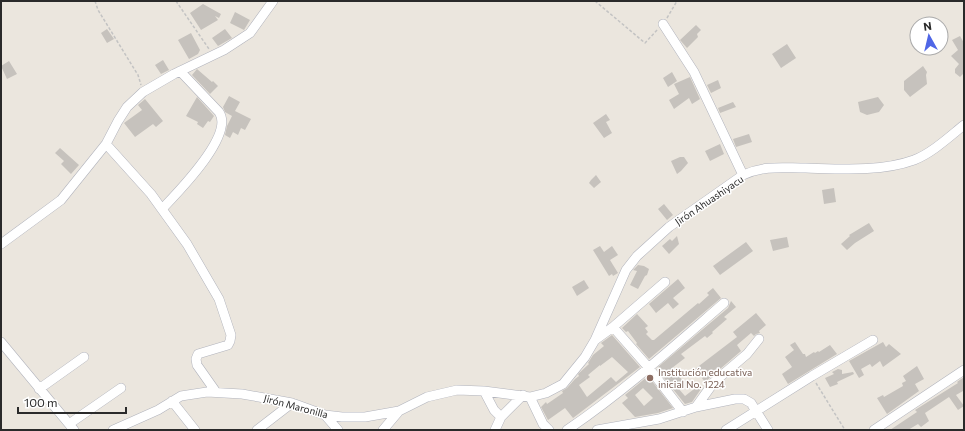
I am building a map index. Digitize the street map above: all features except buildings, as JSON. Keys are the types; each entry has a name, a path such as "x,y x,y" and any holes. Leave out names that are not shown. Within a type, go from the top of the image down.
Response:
{"street":[{"path":"1,244 61,200 106,144 127,107 143,92 180,71 224,50 250,33 271,1"},
{"path":"663,24 694,72 743,176"},
{"path":"162,209 199,169 221,132 222,116 180,71"},
{"name":"Jirón Ahuashiyacu","path":"526,396 546,393 563,384 582,362 595,340 626,270 637,256 669,227 743,176 756,170 772,167 878,168 901,164 916,159 926,153 964,125"},
{"path":"106,144 151,194 162,209 187,244 219,299 231,334 230,340 228,345 198,354 196,359 197,365 216,392"},
{"path":"595,340 613,327 664,282"},
{"path":"567,430 598,409 724,303"},
{"path":"613,327 683,412"},
{"path":"696,407 714,382 747,354 759,339"},
{"path":"726,430 873,340"},
{"path":"1,342 71,427 121,388"},
{"path":"40,389 84,357"},
{"path":"874,430 964,370"},
{"name":"Jirón Maronilla","path":"113,430 158,410 181,396 207,392 242,394 292,403 325,415 342,417 365,417 399,411 427,397 457,390 484,391 526,396"},
{"path":"484,391 494,410 501,417"},
{"path":"495,430 501,417 526,396 543,424 549,430"},
{"path":"597,430 659,420 696,407 735,399 744,399 751,403 768,430"},
{"path":"172,401 195,430"},
{"path":"257,430 292,403"},
{"path":"383,430 399,411"},
{"path":"325,415 338,430"}],"path":[{"path":"95,1 98,10 138,74 143,92"},
{"path":"176,1 213,56"},
{"path":"595,1 645,43 663,24 677,1"},
{"path":"812,376 845,430"}],"place":[{"name":"Institución educativa inicial No. 1224","path":"650,378"}]}
